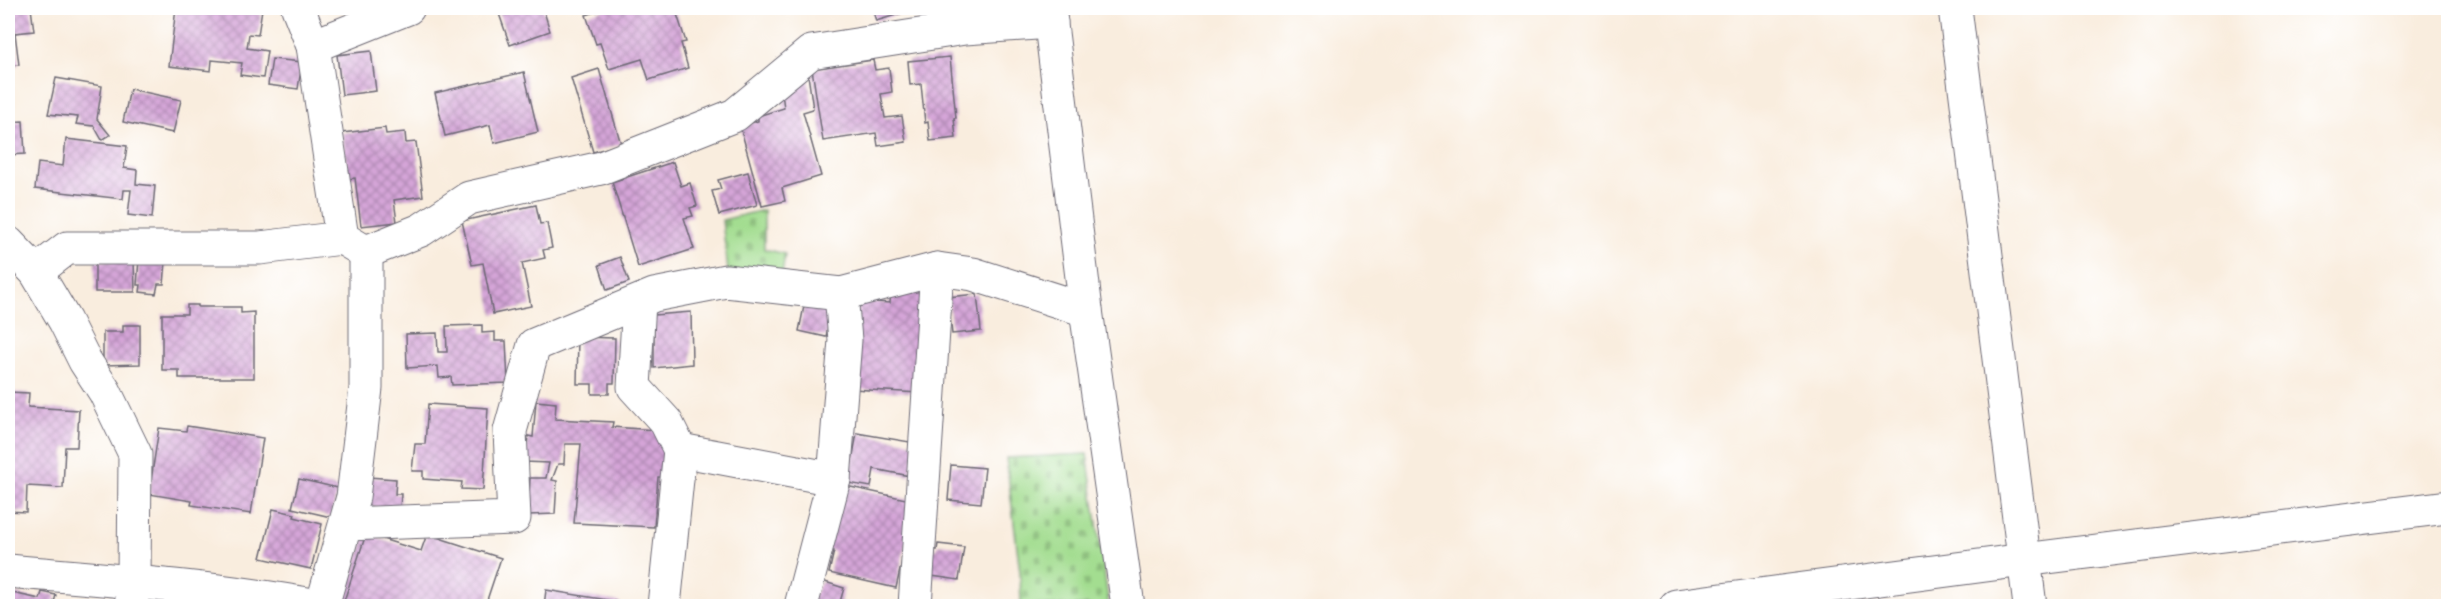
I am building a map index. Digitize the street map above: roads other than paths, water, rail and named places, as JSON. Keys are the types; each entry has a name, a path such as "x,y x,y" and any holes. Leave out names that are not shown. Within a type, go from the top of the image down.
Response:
{"street":[{"path":"8,572 133,594 320,606 353,497 366,388 354,245 313,45 297,8"},
{"path":"313,45 408,8"},
{"path":"1955,8 2030,606"},
{"path":"36,272 67,248 260,248 354,245 421,230 469,198 601,168 735,115 811,52 1050,15 1086,310 1128,606"},
{"path":"8,243 36,272 85,361 105,392 135,454 133,594"},
{"path":"346,524 514,518 510,431 534,345 654,295 726,281 841,294 937,269 973,274 1086,310"},
{"path":"915,606 937,269"},
{"path":"801,606 834,479 845,340 841,294"},
{"path":"639,302 634,387 666,422 680,450 664,606"},
{"path":"680,450 834,479"},
{"path":"1676,606 2448,507"}]}
